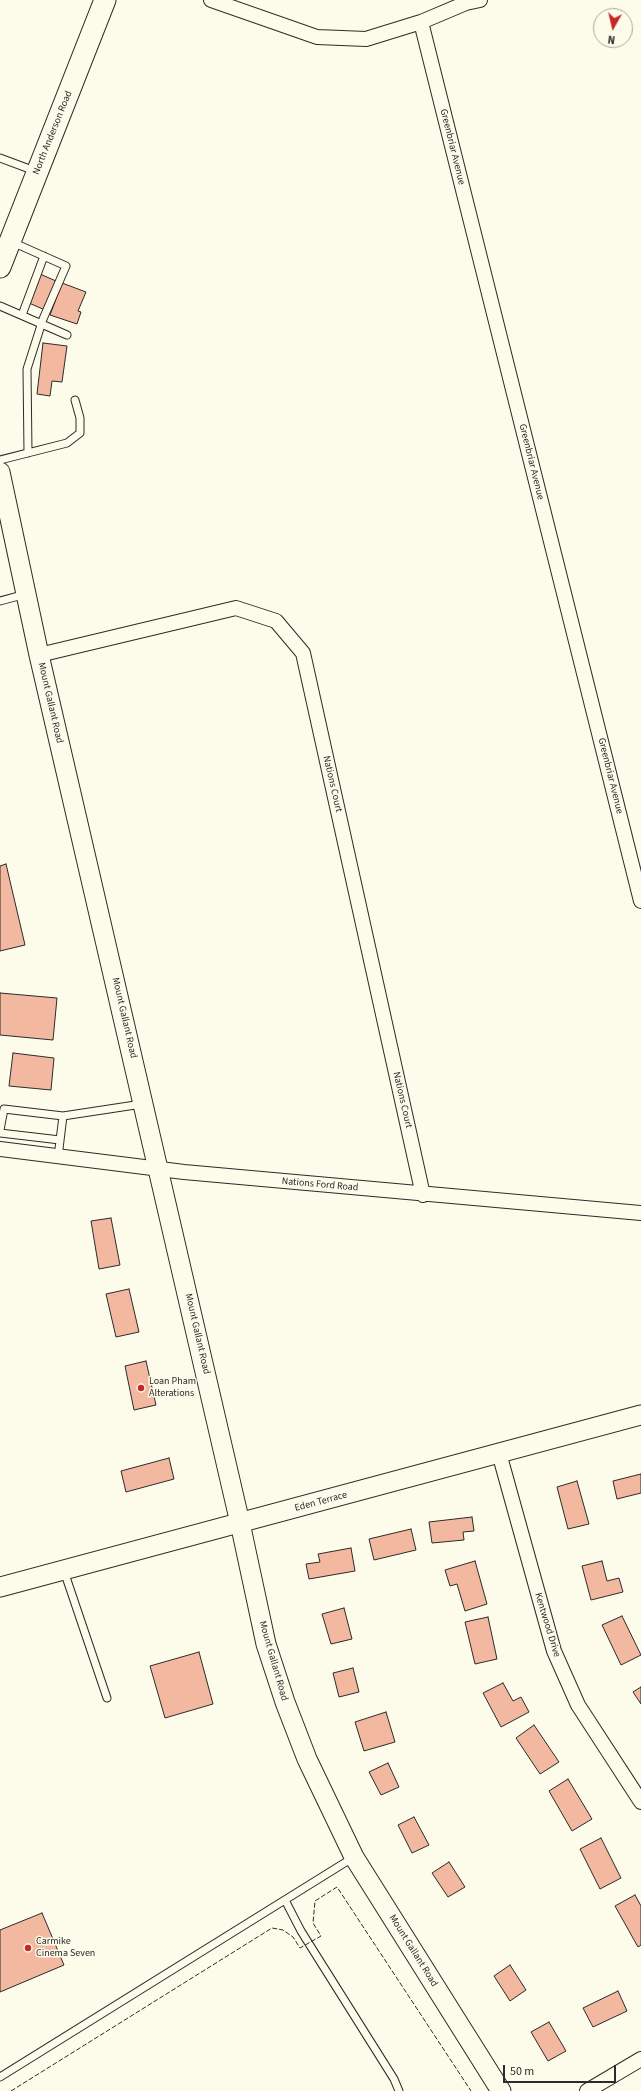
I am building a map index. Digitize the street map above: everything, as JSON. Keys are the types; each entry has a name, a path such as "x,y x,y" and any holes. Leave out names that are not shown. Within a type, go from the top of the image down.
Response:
{"main road":[{"name":"North Anderson Road","path":"0,267 105,0"}],"street":[{"path":"211,0 317,37 366,39 421,22 480,0"},
{"name":"Greenbriar Avenue","path":"421,22 641,901"},
{"name":"Mount Gallant Road","path":"0,472 11,530 39,654 159,1169 240,1523 266,1644 285,1702 307,1759 354,1857 501,2091"},
{"name":"Mount Gallant Road","path":"0,514 11,530"},
{"name":"Nations Court","path":"39,654 236,608 276,621 303,653 423,1194"},
{"name":"Nations Ford Road","path":"0,1149 159,1169 641,1213"},
{"name":"Eden Terrace","path":"0,1587 641,1415"},
{"name":"Kentwood Drive","path":"499,1453 554,1651 578,1705 641,1802"},
{"path":"587,2091 641,2059"}],"lane":[{"path":"0,158 38,172"},
{"path":"10,241 66,266 42,324 27,370 28,453"},
{"path":"22,315 44,256"},
{"path":"0,306 67,335"},
{"path":"0,460 67,443 80,433 80,418 75,400"},
{"path":"0,601 26,593"},
{"path":"60,1140 0,1132 4,1109 63,1116 144,1104"},
{"path":"58,1157 63,1116"},
{"path":"64,1570 107,1698"},
{"path":"0,2077 354,1857"},
{"path":"285,1900 301,1932 394,2079 398,2091"}],"building":[{"path":"40,274 56,281 45,310 29,303"},
{"path":"62,283 86,292 78,311 81,312 77,324 50,315"},
{"path":"43,343 67,346 62,382 52,381 50,396 37,394"},
{"path":"6,864 25,945 0,951 0,866"},
{"path":"0,993 57,998 53,1040 0,1035"},
{"path":"13,1053 54,1058 51,1090 9,1086"},
{"path":"111,1218 120,1265 99,1269 91,1221"},
{"path":"129,1289 139,1332 116,1337 106,1294"},
{"path":"146,1361 156,1405 134,1410 125,1366"},
{"path":"169,1458 174,1479 126,1492 121,1471"},
{"path":"641,1474 641,1493 617,1499 613,1481"},
{"path":"577,1481 589,1524 568,1529 557,1487"},
{"path":"472,1517 474,1531 463,1532 464,1540 432,1543 429,1522"},
{"path":"411,1529 416,1550 374,1560 369,1539"},
{"path":"351,1548 355,1571 309,1579 306,1564 320,1562 318,1554"},
{"path":"475,1561 487,1604 465,1611 457,1584 450,1586 445,1570"},
{"path":"602,1561 607,1581 619,1578 623,1592 591,1600 582,1566"},
{"path":"344,1608 352,1639 331,1644 322,1614"},
{"path":"622,1616 641,1655 621,1665 602,1625"},
{"path":"488,1617 497,1659 475,1664 465,1622"},
{"path":"199,1652 213,1704 165,1718 150,1666"},
{"path":"353,1668 359,1692 339,1697 333,1673"},
{"path":"503,1683 513,1701 521,1697 529,1712 501,1727 483,1693"},
{"path":"641,1687 641,1704 633,1692"},
{"path":"386,1712 395,1742 364,1751 355,1722"},
{"path":"534,1725 559,1762 540,1774 516,1738"},
{"path":"388,1763 399,1787 381,1795 369,1772"},
{"path":"568,1779 592,1819 572,1831 549,1791"},
{"path":"414,1817 429,1845 412,1853 398,1825"},
{"path":"601,1838 621,1878 600,1889 580,1849"},
{"path":"449,1862 465,1887 448,1897 432,1873"},
{"path":"635,1895 641,1906 641,1945 638,1947 615,1906"},
{"name":"Carmike Cinema Seven","path":"42,1913 64,1965 0,1992 0,1930"},
{"path":"510,1965 526,1990 510,2001 494,1976"},
{"path":"618,1991 627,2011 593,2027 583,2008"},
{"path":"549,2022 566,2051 548,2061 531,2032"}],"fence":[{"path":"11,2091 272,1928 283,1930 293,1937 300,1948 321,1936 313,1923 315,1901 337,1887 471,2091"}],"place":[{"name":"Loan Pham Alterations","path":"141,1388"},
{"name":"Carmike Cinema Seven","path":"28,1948"}]}
